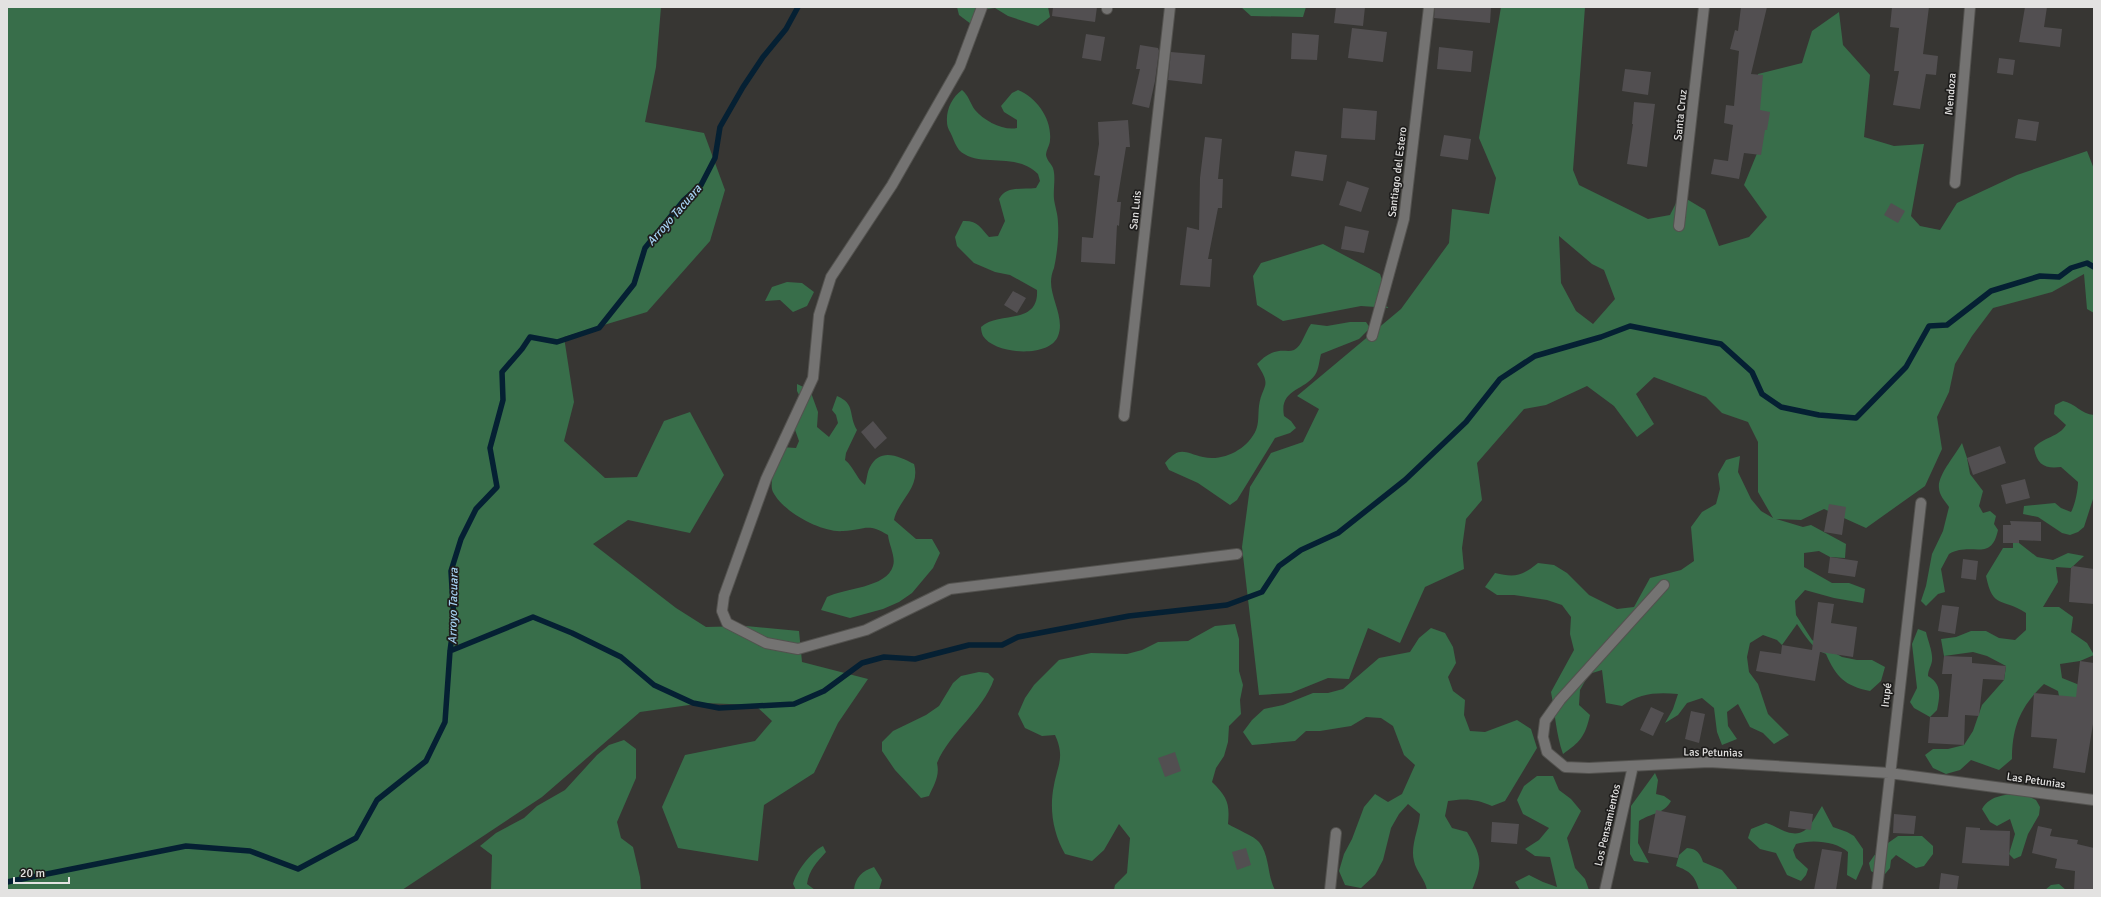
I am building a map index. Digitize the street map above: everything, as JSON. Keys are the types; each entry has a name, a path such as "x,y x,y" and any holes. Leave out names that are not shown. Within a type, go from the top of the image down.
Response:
{"street":[{"path":"982,7 960,66 892,185 831,277 819,314 813,378 766,479 724,596 722,611 727,623 766,643 798,649 866,630 950,589 1237,554"},
{"name":"San Luis","path":"1124,416 1170,7"},
{"name":"Santiago del Estero","path":"1372,336 1404,219 1429,7"},
{"name":"Santa Cruz","path":"1679,226 1704,7"},
{"name":"Mendoza","path":"1954,183 1970,7"},
{"name":"Irupé","path":"1877,890 1889,773 1921,503"},
{"name":"Las Petunias","path":"1664,585 1560,700 1545,720 1543,737 1547,752 1566,767 1633,766 1709,762 1889,773 2094,800"},
{"name":"Los Pensamientos","path":"1605,890 1633,766"},
{"path":"1330,890 1336,833"}],"green space":[{"path":"7,7 661,7 656,67 645,122 704,133 725,190 710,241 647,312 564,337 574,402 564,441 605,478 637,477 664,421 690,412 724,475 690,533 628,520 593,544 676,608 706,627 746,626 799,631 802,662 868,679 838,723 814,773 764,805 758,861 678,848 662,807 685,755 755,741 772,721 755,705 703,703 640,712 542,797 402,890 7,890"},
{"path":"957,7 1048,7 1050,17 1038,26 1008,16 995,8 980,10 971,24 959,15"},
{"path":"1241,7 1306,7 1303,17 1251,16"},
{"path":"1501,7 1585,7 1573,170 1579,185 1648,219 1670,215 1680,195 1705,210 1719,246 1749,237 1767,217 1744,185 1758,151 1755,117 1758,74 1802,63 1812,31 1839,12 1843,45 1870,75 1864,137 1894,146 1924,144 1911,216 1920,226 1940,230 1957,203 2017,175 2087,151 2094,169 2094,313 2087,309 2084,274 2052,292 1993,308 1972,336 1955,364 1949,392 1937,417 1942,449 1925,486 1866,528 1824,509 1801,520 1776,519 1803,527 1811,525 1846,544 1845,558 1830,557 1819,551 1804,553 1804,567 1832,583 1849,583 1865,589 1863,603 1834,598 1805,590 1795,601 1796,615 1812,640 1842,657 1857,660 1872,660 1885,667 1881,681 1870,691 1854,686 1842,679 1834,669 1826,654 1821,652 1813,645 1797,624 1782,645 1777,640 1763,635 1750,643 1747,657 1749,672 1758,684 1768,714 1789,735 1774,744 1763,733 1750,727 1738,704 1727,712 1728,726 1737,739 1722,745 1717,732 1714,708 1702,698 1687,703 1678,715 1665,723 1673,709 1678,694 1648,694 1635,698 1622,706 1606,703 1602,670 1589,674 1580,690 1579,705 1590,715 1584,734 1574,746 1563,754 1557,731 1551,692 1574,650 1570,634 1571,617 1562,605 1547,600 1514,595 1497,595 1485,587 1495,573 1518,575 1527,571 1538,563 1554,565 1567,573 1589,595 1617,609 1634,607 1650,578 1681,570 1694,561 1691,527 1702,512 1716,504 1720,489 1718,474 1726,460 1740,456 1738,472 1751,499 1761,511 1773,518 1758,492 1758,442 1748,422 1722,413 1706,397 1654,377 1636,394 1654,424 1637,437 1614,406 1587,386 1546,405 1524,409 1477,463 1482,500 1466,519 1462,548 1464,569 1425,587 1400,643 1368,628 1349,679 1328,678 1291,693 1259,695 1242,547 1250,487 1271,453 1303,442 1319,409 1297,396 1401,309 1449,243 1452,209 1489,214 1496,178 1479,138","holes":["1559,236 1592,264 1604,270 1615,299 1593,324 1576,311 1561,283"]},
{"path":"962,90 979,114 1000,127 1012,129 1017,128 1017,120 1004,112 1001,106 1012,93 1018,90 1031,98 1037,104 1042,110 1049,124 1050,140 1046,155 1054,172 1054,199 1058,217 1057,251 1051,282 1059,316 1060,329 1058,336 1053,343 1045,348 1034,351 1010,350 989,342 982,334 981,327 988,322 1016,316 1031,309 1036,301 1037,290 1010,275 995,272 974,263 957,246 955,237 963,221 975,223 989,237 998,236 1005,221 999,199 1002,195 1015,189 1036,188 1040,181 1038,174 1029,167 1019,163 976,159 967,156 959,150 948,128 947,117 953,100"},
{"path":"1323,244 1380,274 1385,289 1378,303 1390,308 1361,306 1283,321 1257,305 1253,276 1261,263"},
{"path":"787,282 802,283 814,292 807,306 793,312 780,300 765,301 772,287"},
{"path":"1350,322 1366,322 1370,328 1359,339 1321,354 1315,375 1289,395 1285,400 1283,407 1284,416 1291,421 1296,428 1290,433 1275,438 1237,500 1230,505 1198,483 1169,470 1165,463 1170,457 1179,452 1187,452 1203,457 1219,458 1241,448 1252,437 1258,424 1260,399 1265,382 1262,372 1257,364 1270,354 1281,351 1292,351 1297,348 1311,324 1327,326"},
{"path":"797,384 810,390 818,412 817,427 829,437 838,423 836,415 832,410 837,396 847,403 851,410 854,425 857,430 846,453 845,460 865,485 870,467 879,457 884,455 896,456 914,464 915,472 912,487 896,513 894,520 916,539 932,539 940,553 933,568 912,593 899,602 883,609 850,618 821,610 827,597 874,583 883,579 889,573 893,566 894,559 888,535 870,528 834,531 814,525 794,514 785,507 773,492 773,476 781,447 796,448 799,441 794,427 804,405 797,391"},
{"path":"2063,401 2085,413 2094,415 2094,496 2084,527 2078,532 2070,535 2062,533 2038,517 2023,514 2024,506 2055,503 2061,508 2071,512 2074,505 2078,482 2061,467 2050,467 2043,465 2037,458 2034,448 2042,441 2059,432 2066,425 2054,414 2055,405"},
{"path":"1962,443 1970,474 1983,491 1979,506 1983,513 1990,511 1996,516 1994,524 1998,530 1995,540 1991,546 1985,549 1965,549 1949,554 1941,569 1945,592 1938,594 1926,606 1921,601 1926,586 1932,554 1943,531 1949,507 1942,498 1939,483 1944,471"},
{"path":"2013,543 2019,543 2037,557 2053,560 2068,553 2084,556 2071,568 2056,567 2058,582 2043,607 2059,607 2073,617 2071,632 2087,643 2094,655 2080,661 2060,664 2062,678 2077,684 2093,695 2061,706 2058,691 2044,684 2029,700 2019,717 2012,747 2012,759 1999,770 1971,760 1960,770 1946,774 1933,768 1925,755 1933,749 1948,749 1964,745 1973,731 1982,705 2004,680 2006,666 1987,656 1973,652 1944,656 1941,639 1956,637 1971,631 1986,631 1999,638 2015,640 2026,630 2026,613 1995,598 1989,587 1986,576 2003,548 2013,548"},
{"path":"1235,624 1239,639 1239,671 1243,685 1240,700 1241,714 1229,726 1228,742 1224,756 1216,768 1212,782 1224,796 1228,805 1228,824 1253,837 1263,847 1272,884 1275,890 1114,890 1115,885 1127,873 1130,838 1119,824 1104,850 1092,861 1065,854 1055,829 1052,812 1054,785 1060,760 1060,749 1055,735 1042,736 1025,728 1018,714 1025,698 1034,685 1059,660 1091,653 1127,654 1142,650 1158,642 1188,641 1215,626"},
{"path":"1431,628 1445,633 1453,647 1456,663 1448,677 1453,691 1465,700 1464,715 1470,731 1485,732 1517,720 1531,729 1537,748 1505,801 1492,806 1471,800 1448,801 1445,816 1452,828 1467,832 1478,854 1478,873 1472,890 1427,890 1415,865 1413,855 1420,814 1408,804 1399,814 1391,828 1383,860 1375,875 1361,888 1345,885 1339,871 1344,854 1352,839 1364,807 1375,794 1388,802 1402,794 1415,765 1404,755 1393,726 1381,718 1366,717 1351,726 1320,731 1306,731 1295,741 1252,745 1243,732 1252,720 1264,709 1283,705 1313,693 1328,693 1343,689 1379,658 1410,652 1419,638"},
{"path":"1918,629 1926,632 1932,658 1928,676 1936,683 1939,691 1937,710 1930,717 1914,708 1910,702 1917,688 1912,644"},
{"path":"979,672 988,673 994,679 989,691 943,752 937,763 938,772 933,788 929,796 921,798 895,770 882,751 882,742 893,731 926,715 939,706 953,683 961,676"},
{"path":"624,740 636,749 636,778 617,822 621,838 633,847 640,877 641,890 491,890 492,855 480,846 496,833 524,818 537,806 565,790 597,755 609,745"},
{"path":"1655,773 1658,780 1656,794 1664,796 1671,801 1661,811 1639,821 1638,843 1649,863 1634,861 1630,854 1631,806"},
{"path":"1537,776 1553,776 1559,790 1571,799 1581,811 1567,838 1575,868 1585,879 1589,890 1520,890 1515,882 1529,875 1557,887 1550,857 1535,856 1525,849 1539,840 1549,828 1523,814 1517,800 1524,786"},
{"path":"2022,793 2036,800 2040,807 2039,815 2028,834 2021,856 2014,859 2009,854 2015,834 2010,819 1997,826 1990,822 1982,809 1990,800 2000,796"},
{"path":"1822,806 1833,827 1854,836 1863,849 1863,864 1856,880 1847,875 1848,852 1837,845 1816,841 1796,844 1793,850 1796,858 1808,869 1806,875 1801,881 1787,875 1776,853 1760,849 1748,838 1751,829 1766,823 1787,832 1800,833 1813,822"},
{"path":"1898,836 1922,836 1933,846 1933,854 1924,866 1916,868 1896,855 1891,860 1890,868 1885,874 1877,875 1871,871 1869,863 1878,850"},
{"path":"823,846 826,852 812,870 807,884 815,890 796,890 793,884 801,868 809,857"},
{"path":"1687,848 1698,852 1703,862 1722,870 1737,888 1736,890 1699,890 1694,878 1685,870 1676,866 1679,855"},
{"path":"874,867 882,880 879,890 854,890 856,882 860,876"},
{"path":"2059,884 2066,890 2045,890 2051,885"}],"building":[{"path":"1053,7 1097,7 1095,22 1052,16"},
{"path":"1336,7 1365,7 1363,26 1334,23"},
{"path":"1435,7 1491,7 1490,23 1434,18"},
{"path":"1741,7 1767,7 1751,74 1763,75 1760,110 1770,112 1767,130 1765,130 1761,155 1744,153 1739,179 1711,174 1714,159 1728,161 1733,125 1724,123 1726,105 1734,106 1739,51 1730,49 1735,30 1738,31"},
{"path":"1892,7 1929,7 1923,54 1938,56 1936,75 1926,74 1920,109 1893,105 1899,71 1894,71 1899,28 1890,27"},
{"path":"2025,7 2047,7 2044,27 2062,29 2060,47 2019,42"},
{"path":"1352,28 1387,32 1383,62 1348,58"},
{"path":"1292,33 1319,35 1317,60 1291,59"},
{"path":"1086,34 1105,37 1101,61 1082,58"},
{"path":"1140,45 1158,48 1159,51 1155,81 1149,108 1132,104 1140,69 1136,69"},
{"path":"1439,47 1473,51 1471,72 1437,69"},
{"path":"1171,52 1205,55 1202,84 1168,80"},
{"path":"1999,58 2015,60 2013,75 1997,73"},
{"path":"1625,69 1651,72 1648,95 1622,91"},
{"path":"1634,102 1655,104 1647,167 1627,164 1633,124"},
{"path":"1343,108 1377,111 1375,140 1341,138"},
{"path":"2018,119 2039,122 2036,141 2015,138"},
{"path":"1128,120 1130,147 1126,147 1117,202 1121,202 1119,226 1117,225 1115,264 1081,262 1082,237 1093,238 1100,176 1094,175 1099,144 1098,122"},
{"path":"1444,135 1471,139 1468,160 1440,156"},
{"path":"1205,137 1222,139 1218,179 1223,179 1222,208 1218,208 1208,259 1212,259 1210,287 1180,285 1187,227 1199,230 1200,178"},
{"path":"1295,151 1327,155 1323,181 1291,176"},
{"path":"1347,181 1369,188 1361,212 1339,205"},
{"path":"1891,203 1905,211 1898,223 1884,215"},
{"path":"1345,226 1369,231 1364,253 1341,249"},
{"path":"1013,291 1026,298 1017,313 1004,305"},
{"path":"873,421 887,438 875,449 861,432"},
{"path":"2000,446 2006,463 1973,475 1967,458"},
{"path":"2025,479 2030,498 2006,504 2001,485"},
{"path":"1829,504 1846,507 1842,535 1824,532"},
{"path":"2010,521 2041,522 2041,541 2019,540 2019,543 2003,543 2003,525 2011,525"},
{"path":"1830,557 1858,561 1855,577 1828,573"},
{"path":"1963,559 1978,561 1976,580 1961,578"},
{"path":"2073,566 2094,569 2094,604 2069,602 2071,568"},
{"path":"1818,602 1834,604 1831,623 1857,627 1853,657 1820,652 1815,681 1756,671 1760,651 1781,654 1782,645 1812,650"},
{"path":"1942,605 1959,607 1955,634 1938,631"},
{"path":"1944,656 1972,657 1972,663 2006,666 2004,680 1983,679 1979,716 1965,715 1964,745 1928,743 1930,717 1948,717 1952,674 1942,674"},
{"path":"2080,661 2094,663 2094,718 2085,773 2053,768 2057,739 2031,737 2034,693 2076,697"},
{"path":"1651,707 1664,713 1653,736 1640,730"},
{"path":"1691,711 1705,714 1699,743 1685,739"},
{"path":"1175,752 1181,771 1165,777 1158,758"},
{"path":"1656,810 1686,816 1678,858 1648,853"},
{"path":"1790,811 1813,814 1811,830 1788,827"},
{"path":"1894,814 1916,816 1914,834 1893,833"},
{"path":"1492,822 1519,824 1517,844 1491,842"},
{"path":"2038,826 2052,829 2050,836 2078,840 2077,844 2094,848 2094,890 2074,890 2075,871 2055,868 2057,859 2032,853"},
{"path":"1966,827 1980,828 1980,830 2010,831 2009,866 1962,863"},
{"path":"1246,848 1251,865 1237,870 1232,852"},
{"path":"1822,849 1842,852 1836,890 1814,890"},
{"path":"1941,873 1959,876 1957,890 1939,890"}],"waterway":[{"name":"Arroyo Tacuara","path":"7,882 186,846 250,851 298,869 356,838 377,800 426,761 445,722 450,651 454,621 451,571 461,539 476,509 497,487 490,448 503,400 502,372 522,349 530,337 557,342 599,328 634,284 645,248 684,200 701,185 715,158 720,127 743,87 763,57 786,29 798,7"},
{"path":"450,651 533,617 572,633 621,657 654,685 693,703 719,708 794,704 824,691 862,663 884,657 915,659 969,645 1002,645 1018,637 1129,616 1227,605 1262,592 1279,566 1301,550 1338,533 1405,480 1466,422 1500,379 1535,356 1601,337 1630,326 1721,344 1752,372 1762,394 1781,407 1819,415 1856,418 1906,367 1929,326 1947,325 1991,291 2040,276 2059,277 2071,268 2087,263 2094,267"}]}
